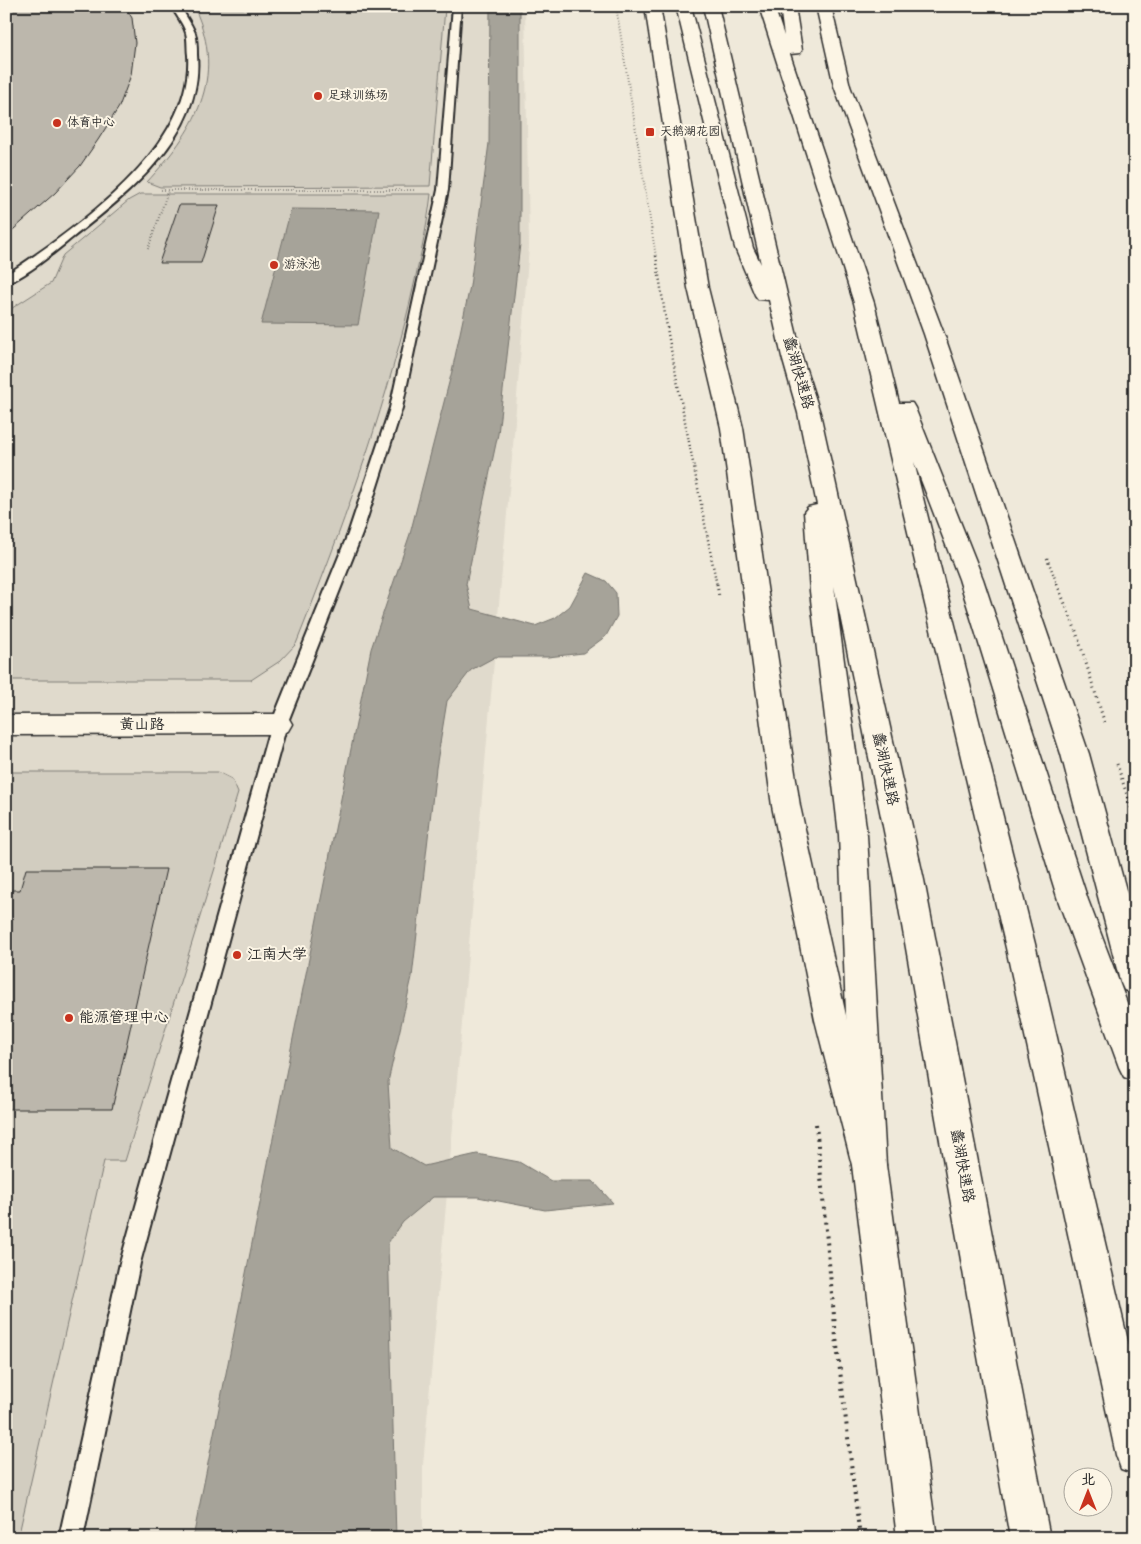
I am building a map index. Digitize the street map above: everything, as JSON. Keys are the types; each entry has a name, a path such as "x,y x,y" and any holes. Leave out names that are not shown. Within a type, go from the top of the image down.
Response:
{"main road":[{"path":"652,6 698,288 732,428 786,806 831,1020 869,1165"},
{"path":"682,6 744,248 792,357"},
{"name":"蠡湖快速路","path":"710,6 792,357 809,413 909,880 1030,1538"},
{"path":"766,6 805,119 864,303 970,579 1073,900 1135,1067"},
{"path":"787,6 805,119"},
{"path":"824,6 842,86 934,334 1075,754 1135,981"},
{"path":"864,303 1021,948 1135,1455"},
{"path":"809,413 822,591 853,835 869,1165 917,1538"},
{"name":"黄山路","path":"6,725 279,724"}],"lane":[{"path":"6,280 41,258 128,187 165,147 186,108 194,75 190,34 174,6"},
{"path":"71,1538 130,1263 279,724 356,534 396,408 443,190 457,6"}],"path":[{"path":"128,187 168,191 443,190"},
{"path":"148,250 168,191"}],"shaded area":[{"name":"江南大学","path":"6,6 525,6 529,246 423,1465 423,1538 6,1538"},
{"path":"490,6 520,6 520,244 498,434 466,584 472,609 535,626 555,618 570,606 588,573 606,581 616,593 617,616 606,636 583,653 548,657 495,657 471,670 447,701 436,768 412,977 388,1082 392,1148 424,1166 477,1154 519,1162 551,1181 593,1181 613,1203 545,1210 478,1197 433,1197 403,1222 388,1243 396,1538 193,1538 371,649 410,534 452,371 470,286 489,143"},
{"name":"足球训练场","path":"445,8 430,186 160,187 147,182 179,143 201,103 206,81 208,58 204,34 195,9"},
{"path":"140,194 431,194 425,234 410,302 387,389 329,560 296,644 280,661 251,680 6,680 6,312 51,283 63,255 129,200"},
{"path":"291,209 379,210 358,325 261,324"},
{"path":"6,772 218,772 232,779 238,793 125,1161 104,1161 18,1538 6,1538"}],"building":[{"name":"体育中心","path":"6,6 125,6 132,18 135,43 131,75 119,107 98,140 80,166 55,193 6,236"},
{"path":"179,205 219,205 201,263 159,263"},
{"name":"能源管理中心","path":"26,869 166,869 112,1109 6,1109 6,890 20,890"}],"place":[{"name":"足球训练场","path":"318,96"},
{"name":"体育中心","path":"57,123"},
{"name":"天鹅湖花园","path":"650,132"},
{"name":"游泳池","path":"274,265"},
{"name":"江南大学","path":"237,955"},
{"name":"能源管理中心","path":"69,1018"}]}
